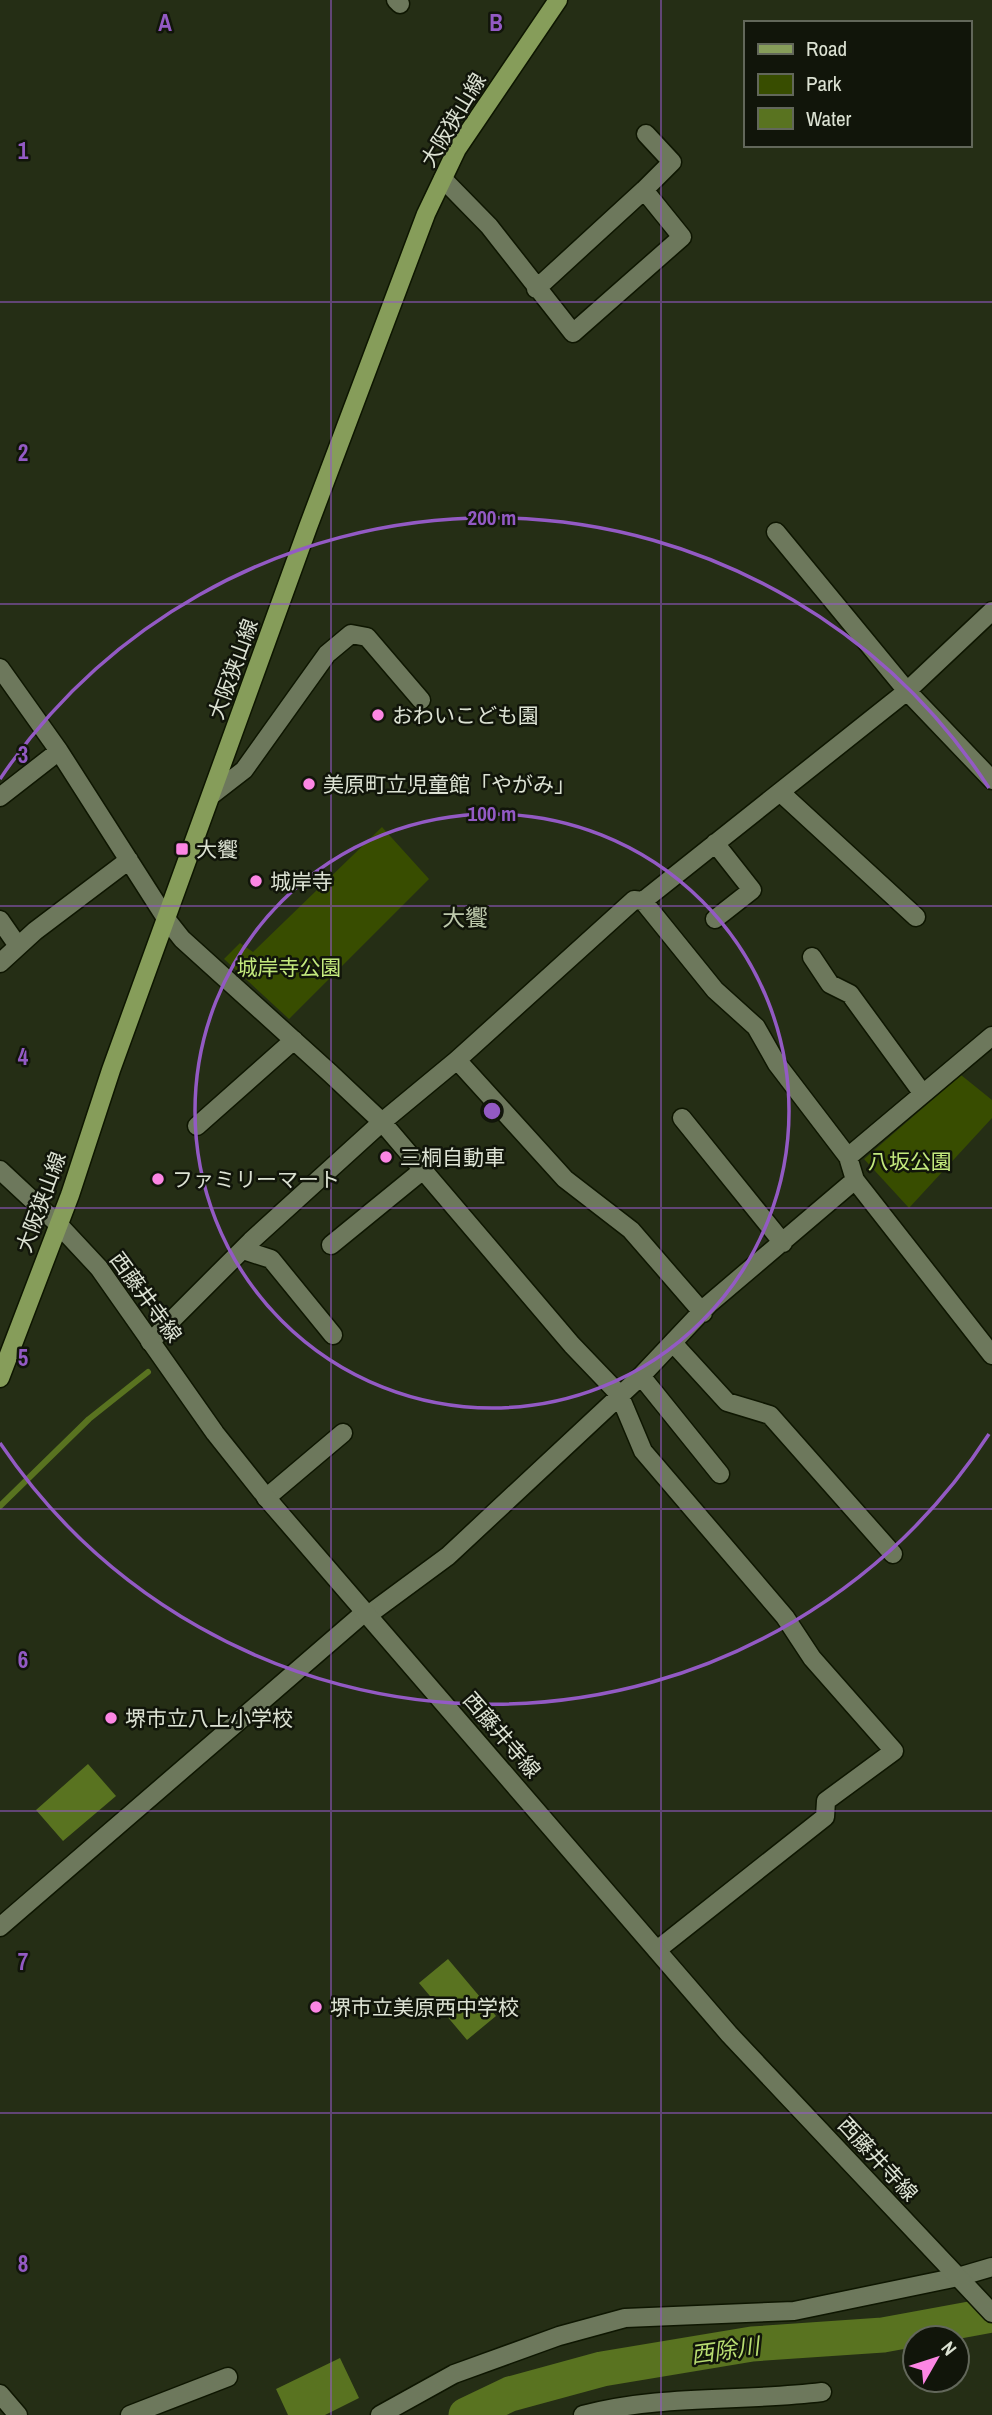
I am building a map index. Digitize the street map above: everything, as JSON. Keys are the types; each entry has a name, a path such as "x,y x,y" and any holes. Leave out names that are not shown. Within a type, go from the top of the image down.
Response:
{"main road":[{"name":"大阪狭山線","path":"0,1378 426,214 457,149 558,0"}],"street":[{"path":"536,289 672,162 646,134"},
{"path":"443,179 489,226 573,333 682,237 643,190"},
{"path":"776,532 907,691 992,780"},
{"path":"643,901 907,691 992,611"},
{"path":"212,794 244,770 327,654 351,634 367,637 421,700"},
{"path":"0,668 59,751 167,920 182,939 382,1122 572,1345 619,1394 643,1451 785,1617 812,1658 894,1751 826,1801 825,1817 657,1950"},
{"path":"0,797 59,751"},
{"path":"780,792 916,917"},
{"path":"715,843 752,890 715,919"},
{"path":"0,963 129,860"},
{"path":"150,1342 243,1250 382,1122 457,1060 634,900 643,901 715,990 756,1027 776,1064 848,1157 855,1180 992,1355"},
{"path":"0,920 19,946"},
{"path":"812,957 830,984 850,994 923,1094"},
{"path":"848,1157 992,1036"},
{"path":"197,1126 294,1040"},
{"path":"457,1060 565,1179 631,1230 703,1313"},
{"path":"682,1118 783,1243"},
{"name":"西藤井寺線","path":"0,1170 58,1224 99,1268 215,1433 266,1498 729,2034 992,2313"},
{"path":"331,1245 423,1170"},
{"path":"0,1927 367,1614 448,1556 641,1376 709,1304 855,1180"},
{"path":"243,1250 271,1259 333,1335"},
{"path":"673,1343 727,1402 770,1415 893,1554"},
{"path":"641,1376 720,1474"},
{"path":"266,1498 343,1433"},
{"path":"380,2415 454,2374 559,2336 625,2318 794,2311 963,2283 992,2267"},
{"path":"130,2415 165,2409 228,2377"},
{"path":"583,2415 604,2409 663,2401 776,2398 822,2392"},
{"path":"0,2394 18,2415"}],"green space":[{"name":"城岸寺公園","path":"382,827 429,879 289,1019 224,959 240,943 253,952"},
{"name":"八坂公園","path":"961,1075 992,1100 992,1118 909,1208 864,1159"}],"water":[{"path":"88,1764 116,1796 63,1841 36,1810"},
{"path":"448,1959 496,2016 467,2040 419,1983"},
{"path":"340,2358 359,2398 325,2415 288,2415 276,2389"}],"waterway":[{"path":"0,1506 89,1419 148,1372"},
{"name":"西除川","path":"466,2415 510,2394 602,2369 752,2344 883,2335 992,2315"}],"place":[{"name":"おわいこども園","path":"378,715"},
{"name":"美原町立児童館「やがみ」","path":"309,784"},
{"name":"大饗","path":"182,849"},
{"name":"城岸寺","path":"256,881"},
{"name":"三桐自動車","path":"386,1157"},
{"name":"ファミリーマート","path":"158,1179"},
{"name":"堺市立八上小学校","path":"111,1718"},
{"name":"堺市立美原西中学校","path":"316,2007"}],"district":[{"name":"大饗","path":"465,917"}]}
